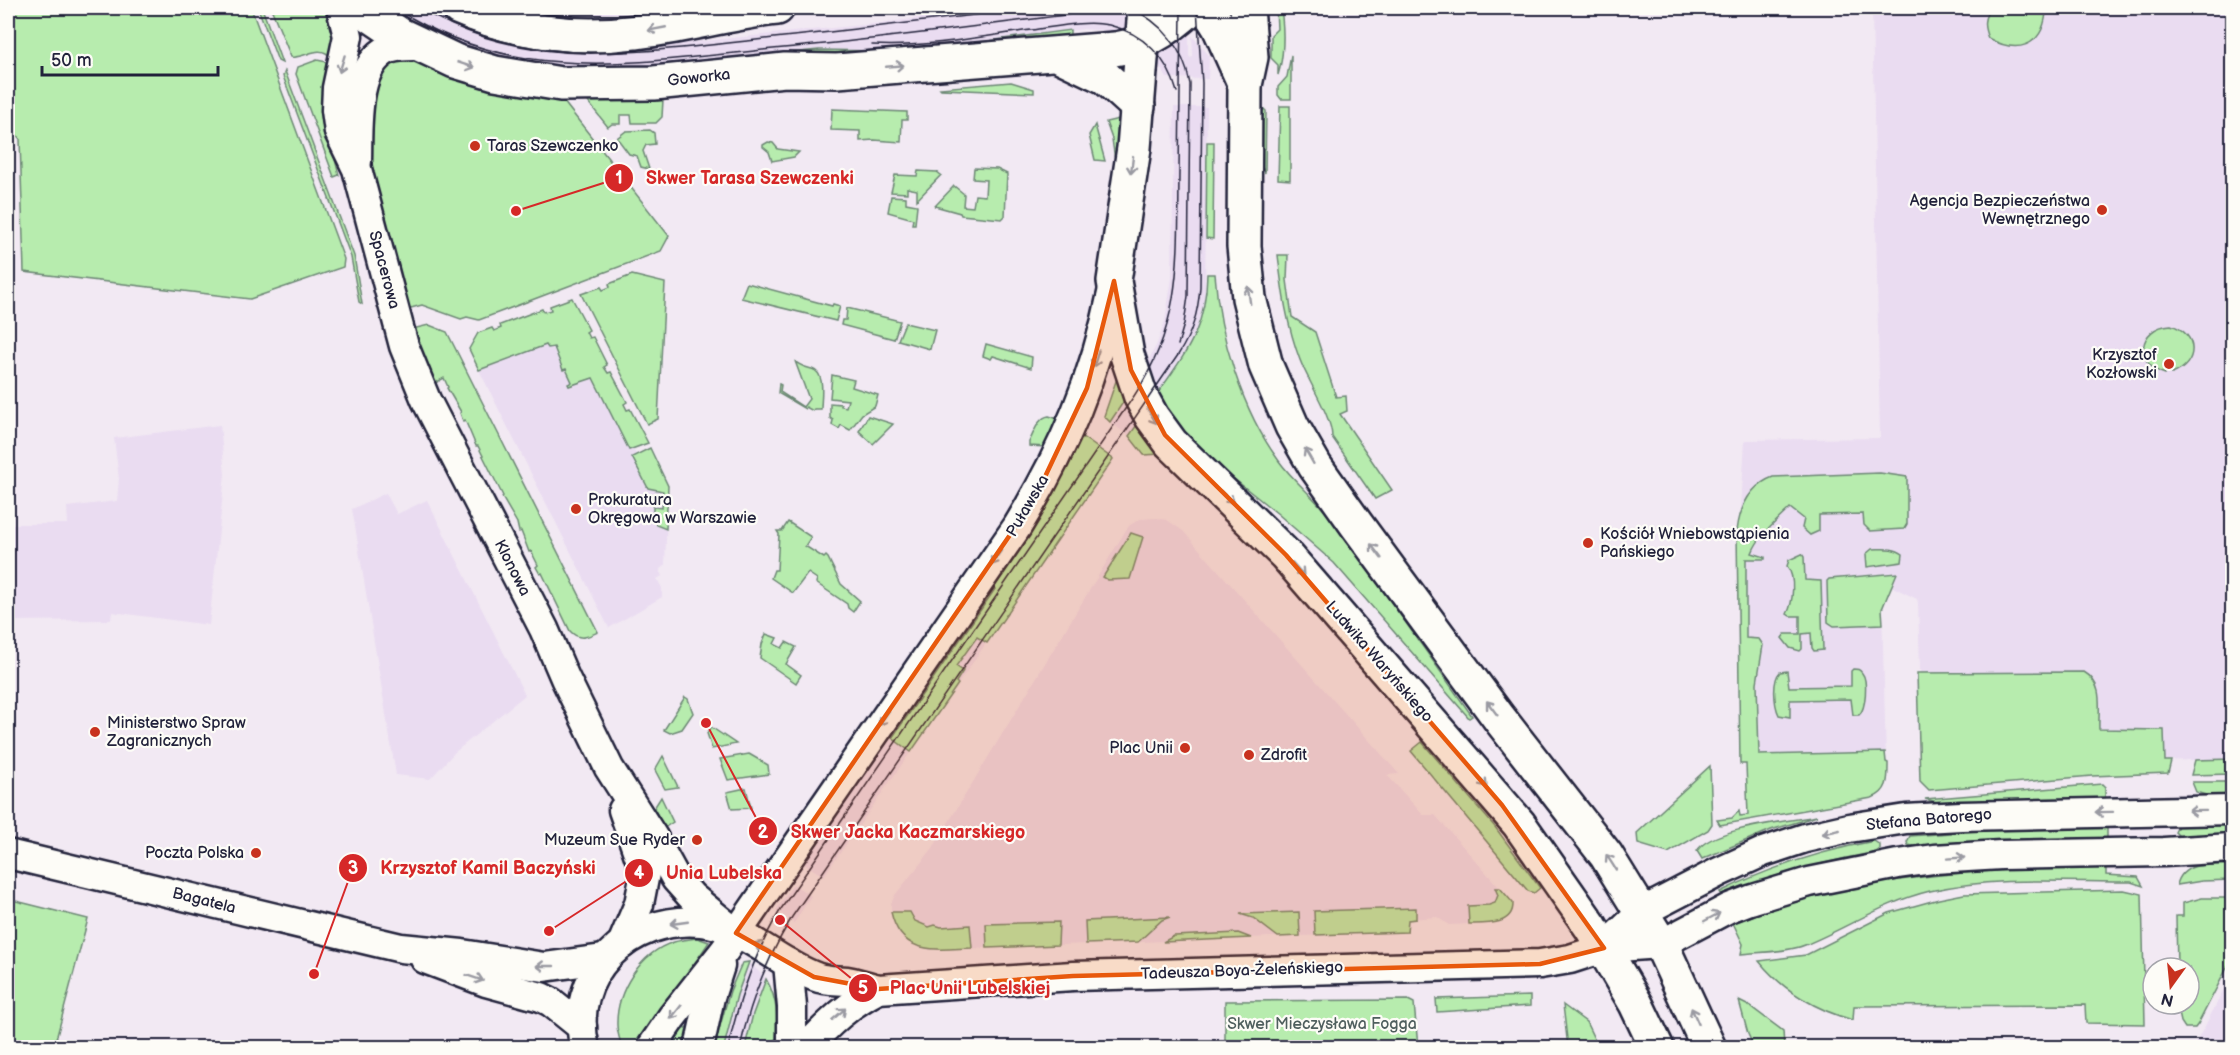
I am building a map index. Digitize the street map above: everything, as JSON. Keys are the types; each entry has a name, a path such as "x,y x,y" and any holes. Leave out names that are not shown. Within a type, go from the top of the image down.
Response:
{"main road":[{"name":"Goworka","path":"360,8 379,22 422,46 463,64 537,81 585,85 654,83 785,70 837,71 1116,49 1144,41 1193,11"},
{"path":"459,8 525,28 553,33 597,35 635,32 740,12 777,8"},
{"name":"Puławska","path":"1114,281 1138,107 1145,8"},
{"path":"1247,8 1251,57 1245,85 1245,262 1250,306 1262,352 1284,408 1315,466 1499,718 1606,855 1660,944 1709,1047"},
{"path":"1193,11 1220,27 1245,85"},
{"name":"Goworka","path":"1055,54 1105,77 1138,107"},
{"name":"Ludwika Waryńskiego","path":"1114,281 1131,370 1144,404 1165,435 1286,555 1508,811 1551,868 1604,948 1657,1047"}],"street":[{"name":"Spacerowa","path":"341,8 348,36 339,77 337,120 339,132 357,169 399,328 413,370"},
{"name":"Spacerowa","path":"357,169 361,94 371,66 379,55 391,48 422,46"},
{"name":"Puławska","path":"730,941 1029,508 1067,435 1087,388 1102,340 1114,281"},
{"name":"Klonowa","path":"413,370 543,629 609,768 645,873 639,904 613,952 588,984 582,1012 581,1040"},
{"name":"Klonowa","path":"609,768 645,823 676,879 730,941"},
{"name":"Stefana Batorego","path":"1642,912 1763,852 1827,832 1889,821 2002,814 2232,810"},
{"path":"2162,811 2164,852"},
{"path":"1889,821 1898,864"},
{"path":"1660,944 1729,908 1758,897 1809,882 1898,864 1934,859 1991,856 2232,848"},
{"name":"Bagatela","path":"8,854 401,948 462,954 544,967 613,952"},
{"name":"Tadeusza Boya-Żeleńskiego","path":"1604,948 1642,912"},
{"path":"613,952 649,930 686,922 716,925 730,941"},
{"path":"651,1047 730,941"},
{"path":"699,1047 710,997 730,941"},
{"name":"Tadeusza Boya-Żeleńskiego","path":"730,941 788,963 814,977 878,989 1073,976 1540,964 1570,959 1604,948 1660,944"},
{"name":"Bagatela","path":"401,948 450,970 551,1002 581,1040"},
{"path":"788,963 792,1007 792,1047"},
{"name":"Tadeusza Boya-Żeleńskiego","path":"806,1047 838,1014 878,989"}],"highlighted area":[{"path":"1114,281 1131,370 1165,435 1286,555 1502,805 1604,948 1540,964 1073,976 878,989 814,977 736,933 1034,500 1087,388"}],"shaded area":[{"path":"376,8 432,8 449,16 673,44 873,24 998,8 1127,8 1131,23 1120,34 1084,29 916,50 819,50 621,75 490,61"},
{"path":"528,8 650,8 650,11 591,14 528,12"},
{"path":"1872,8 2232,8 2232,759 1923,767 1918,603 1917,599 1891,586 1882,609 1886,761 1740,764 1738,560 1745,440 1880,438"},
{"path":"1189,34 1189,56 1191,58 1193,56 1192,36 1209,55 1208,79 1167,78 1156,61 1158,54 1181,37"},
{"path":"1174,107 1207,107 1205,294 1201,323 1196,334 1155,399 1143,370 1157,344 1165,321 1172,278"},
{"path":"575,334 651,484 668,486 665,565 660,569 662,576 657,579 662,588 662,597 609,628 479,370"},
{"path":"1128,396 1140,420 1129,436 1110,422"},
{"path":"220,425 225,474 209,625 112,612 111,620 8,621 8,524 68,524 67,507 117,501 119,479 114,438"},
{"path":"1094,446 1113,459 958,684 824,876 804,864"},
{"path":"386,493 397,514 427,500 525,695 455,752 430,779 396,775 352,509"},
{"name":"Plac Unii","path":"1140,519 1167,520 1183,531 1399,774 1387,775 1423,815 1435,815 1513,903 1514,908 1507,917 1500,922 1493,923 1449,925 1437,917 1410,919 1407,923 1407,932 929,950 913,945 904,936 891,912 891,904 895,895 933,848 1126,530"},
{"path":"793,884 811,896 794,923 776,910"},
{"path":"749,962 766,979 753,1014 745,1047 724,1048 737,995"},
{"path":"2232,973 2232,1047 2193,1047 2204,1028"}],"green space":[{"path":"8,8 251,8 344,259 343,267 250,299 24,272 20,139 8,125"},
{"path":"258,8 262,8 282,63 278,61"},
{"path":"271,8 325,8 336,29 331,57 317,51 291,57"},
{"path":"1276,8 1281,8 1283,34 1283,50 1278,75 1278,65 1271,58 1271,35 1277,29"},
{"path":"1991,8 2042,8 2046,13 2044,25 2033,41 2026,45 2008,46 1998,43 1988,38 1985,30 1986,15"},
{"path":"1070,30 1070,39 951,46"},
{"path":"819,50 878,51 879,53 728,59"},
{"path":"1291,55 1291,99 1281,99 1278,95 1278,87 1287,77"},
{"path":"412,57 560,97 669,236 661,251 479,320 467,317 461,319 422,305 407,309 370,164 369,106 377,76 395,60"},
{"path":"317,60 332,63 330,140 339,175 334,177 296,74 298,67"},
{"path":"285,71 354,256 362,304 359,302 351,257 283,76"},
{"path":"1011,82 1034,89 1034,93 940,88"},
{"path":"671,92 671,99 663,100 662,117 656,123 632,123 631,115 620,115 620,124 612,124 608,127 584,97"},
{"path":"1280,106 1290,106 1290,180 1278,179"},
{"path":"1263,108 1266,111 1265,173 1262,167"},
{"path":"832,109 907,112 907,120 902,120 901,142 860,141 860,131 831,130"},
{"path":"1119,119 1118,158 1115,160 1112,139 1106,122"},
{"path":"1095,125 1105,161 1095,160 1089,135"},
{"path":"650,130 654,133 655,144 646,145 643,151 649,169 641,167 637,156 629,154 617,138 626,131"},
{"path":"768,142 773,143 778,149 799,152 794,157 772,161 769,152 763,147"},
{"path":"1207,142 1214,142 1213,239 1206,238"},
{"path":"974,168 997,169 1007,174 1005,216 1002,219 961,215 935,206 954,186 964,194 963,206 973,207 975,195 985,196 986,180 973,179"},
{"path":"918,171 937,172 941,175 917,200 917,190 907,188 907,193 891,192 895,175 917,176"},
{"path":"891,196 906,197 906,203 917,205 915,224 912,224 913,219 888,212"},
{"path":"1278,255 1288,255 1287,280 1292,317 1315,332 1336,397 1346,396 1347,411 1340,414 1392,490 1375,499 1332,437 1324,409 1300,360 1288,321"},
{"path":"1207,274 1215,274 1217,298 1227,347 1244,396 1266,441 1285,469 1331,519 1472,716 1469,718 1334,563 1278,514 1203,454 1184,436 1156,396 1193,339 1199,325 1206,293"},
{"path":"632,275 665,283 658,419 647,424 581,294 601,287 603,290 610,287 609,284"},
{"path":"747,283 832,306 833,304 840,306 836,321 741,298"},
{"path":"572,298 589,330 586,332 589,338 593,337 607,365 604,367 608,373 611,372 627,402 624,404 627,410 630,409 648,443 629,450 593,378 569,386 568,384 572,382 566,369 563,370 554,347 548,348 546,345 479,370 469,349 478,333 492,328 494,331 501,328 500,325 542,309 544,312 551,310 550,306"},
{"path":"847,308 900,321 894,339 841,325 842,320 846,320"},
{"path":"905,323 935,330 930,349 898,340"},
{"path":"429,325 447,332 598,632 587,637 580,637 570,631 542,573 540,574 536,567 538,565 531,551 529,552 521,531 519,532 517,523 476,446 465,420 463,421 461,412 444,378 432,385 412,329"},
{"path":"2171,325 2187,335 2192,349 2187,363 2172,374 2171,362 2166,362 2165,374 2148,362 2144,355 2144,347 2146,339 2152,332 2160,327"},
{"path":"986,344 1032,357 1031,368 993,356 991,359 983,356"},
{"path":"795,361 816,371 819,375 822,386 821,409 813,411 806,407 805,409 778,393 779,384 781,385 780,392 803,407 809,399"},
{"path":"832,375 854,380 852,387 878,395 875,406 862,414 850,430 841,425 839,429 832,425 830,403 846,407 848,400 830,398"},
{"path":"1117,378 1126,398 1110,422 1104,416"},
{"path":"868,416 893,424 873,444 859,431"},
{"path":"1049,416 1061,420 1047,447 1029,446 1039,422"},
{"path":"1139,422 1161,454 1144,455 1129,436"},
{"path":"1081,436 1113,459 987,643 977,637 956,666 963,671 956,682 958,684 911,752 892,738 995,589"},
{"path":"650,448 668,486 666,529 656,525 653,518 653,507 662,508 663,491 648,488 632,457"},
{"path":"1880,473 1907,477 1907,524 1904,529 1870,531 1864,525 1863,514 1819,515 1819,531 1810,535 1802,528 1804,519 1790,508 1768,529 1755,546 1752,553 1765,557 1765,559 1746,559 1746,638 1759,639 1763,645 1757,683 1759,755 1885,752 1888,769 1885,788 1872,798 1720,825 1717,820 1732,818 1739,811 1740,816 1748,815 1746,764 1740,764 1737,531 1743,506 1758,486 1773,477"},
{"path":"788,522 811,537 805,546 824,558 826,556 828,558 841,584 860,601 853,612 847,604 816,583 817,579 808,573 793,593 771,578 774,570 777,570 779,534 777,531 782,531"},
{"path":"1131,533 1143,537 1130,579 1108,580 1103,577"},
{"path":"1872,549 1896,550 1903,554 1902,562 1867,567 1866,554"},
{"path":"1802,554 1805,580 1821,581 1823,650 1814,651 1811,633 1802,634 1800,651 1790,648 1782,638 1785,634 1800,634 1800,616 1787,614 1793,590 1792,577 1787,566 1789,560"},
{"path":"1897,573 1882,609 1883,624 1834,626 1828,622 1827,581 1829,579"},
{"path":"766,634 777,638 774,644 782,648 786,642 796,647 786,664 801,675 796,683 760,658"},
{"path":"1853,669 1860,671 1866,688 1865,701 1859,715 1853,715 1851,699 1790,700 1790,717 1779,715 1775,693 1777,676 1780,672 1787,671 1789,687 1851,686"},
{"path":"2084,672 2091,677 2098,690 2099,729 2164,730 2165,761 2171,761 2168,773 2092,776 1929,790 1920,781 1917,673"},
{"path":"685,697 693,713 682,729 670,733 664,730"},
{"path":"711,727 736,744 712,749 707,733"},
{"path":"1422,742 1495,827 1540,888 1534,893 1528,891 1411,751"},
{"path":"749,754 768,765 769,774 728,780 720,759"},
{"path":"663,756 678,787 665,789 655,770"},
{"path":"2232,759 2232,774 2191,775 2195,760"},
{"path":"1710,766 1712,824 1708,830 1668,853 1638,844 1637,833"},
{"path":"2192,782 2232,782 2232,795 2206,795 2196,792"},
{"path":"2102,784 2105,787 2105,798 1937,802 1925,799"},
{"path":"746,788 751,808 732,809 727,792"},
{"path":"661,797 673,822 664,828 654,808"},
{"path":"1817,816 1771,830 1702,859 1697,851 1705,843 1734,831"},
{"path":"2232,825 2232,834 2179,836 2175,832 2178,826"},
{"path":"2107,827 2107,838 1993,840 1911,846 1907,842 1910,836 2020,828"},
{"path":"1874,841 1880,845 1880,849 1876,852 1798,870 1722,895 1720,892 1795,861"},
{"path":"2207,865 2232,865 2232,880 2177,885 2185,871 2192,868"},
{"path":"2106,867 2106,875 2138,877 2143,886 2131,882 2030,881 1955,886 1913,896 1881,908 1805,945 1790,949 1741,954 1743,944 1733,923 1824,894 1916,878 2010,870"},
{"path":"1495,888 1500,888 1513,903 1509,916 1497,922 1469,924 1468,906 1495,903 1498,895"},
{"path":"2124,890 2142,894 2143,956 2141,956 2141,1016 2145,1016 2145,1024 2086,1023 2085,1005 1854,1006 1853,1020 1827,1011 1801,998 1778,981 1759,961 1806,955 1889,913 1964,894"},
{"path":"2202,898 2232,898 2232,958 2195,1028 2185,1028 2180,1016 2201,1016 2201,956 2177,956 2176,916 2183,916 2183,903"},
{"path":"8,899 88,919 54,1047 8,1047"},
{"path":"1416,908 1416,919 1408,920 1407,932 1315,935 1314,911"},
{"path":"891,912 910,912 915,921 929,927 970,925 972,948 934,949 912,943 903,937 896,927"},
{"path":"1299,912 1300,936 1278,937 1253,918 1240,914"},
{"path":"1170,917 1162,920 1138,942 1086,944 1085,921"},
{"path":"1059,922 1058,945 987,948 986,924"},
{"path":"1238,933 1251,938 1163,942 1174,936"},
{"path":"697,938 709,942 638,1047 622,1047 617,1028 618,1012 626,986 633,975 651,954 662,947 677,941"},
{"path":"749,962 737,995 724,1047 714,1047 730,991 742,963"},
{"path":"766,979 773,995 776,1012 775,1047 745,1047 753,1014"},
{"path":"1530,996 1530,1006 1437,1012 1436,999"},
{"name":"Skwer Mieczysława Fogga","path":"1408,1000 1414,1003 1418,1047 1225,1047 1225,1001"},
{"path":"1739,1001 1751,1007 1783,1031 1784,1047 1754,1047"},
{"path":"1563,1005 1586,1022 1598,1047 1568,1047"},
{"path":"687,1027 686,1047 670,1048 681,1031"}],"tram line":[{"path":"395,8 441,33 487,50 533,59 580,63 627,63 816,45 1120,8"},
{"path":"418,8 461,28 503,42 546,49 588,52 674,49 1032,8"},
{"path":"1130,8 1152,21 1170,38 1183,59 1190,84 1188,296 1178,345"},
{"path":"728,1048 749,976 763,942 781,909 1134,396 1162,342 1170,315 1177,261 1181,8"},
{"path":"740,1048 761,980 792,917 1178,355 1191,331 1198,306 1200,287 1202,83 1197,8"},
{"path":"872,45 892,46 972,39 1080,24 1109,25 1133,34 1152,49 1167,68 1177,92"}],"place":[{"name":"Taras Szewczenko","path":"475,146"},
{"name":"Agencja Bezpieczeństwa Wewnętrznego","path":"2102,210"},
{"name":"Skwer Tarasa Szewczenki","path":"516,211"},
{"name":"Krzysztof Kozłowski","path":"2169,364"},
{"name":"Prokuratura Okręgowa w Warszawie","path":"576,509"},
{"name":"Kościół Wniebowstąpienia Pańskiego","path":"1588,543"},
{"name":"Skwer Jacka Kaczmarskiego","path":"706,723"},
{"name":"Ministerstwo Spraw Zagranicznych","path":"95,732"},
{"name":"Plac Unii","path":"1185,748"},
{"name":"Zdrofit","path":"1249,755"},
{"name":"Muzeum Sue Ryder","path":"697,840"},
{"name":"Poczta Polska","path":"256,853"},
{"name":"Plac Unii Lubelskiej","path":"780,920"},
{"name":"Unia Lubelska","path":"549,931"},
{"name":"Krzysztof Kamil Baczyński","path":"314,974"}]}
